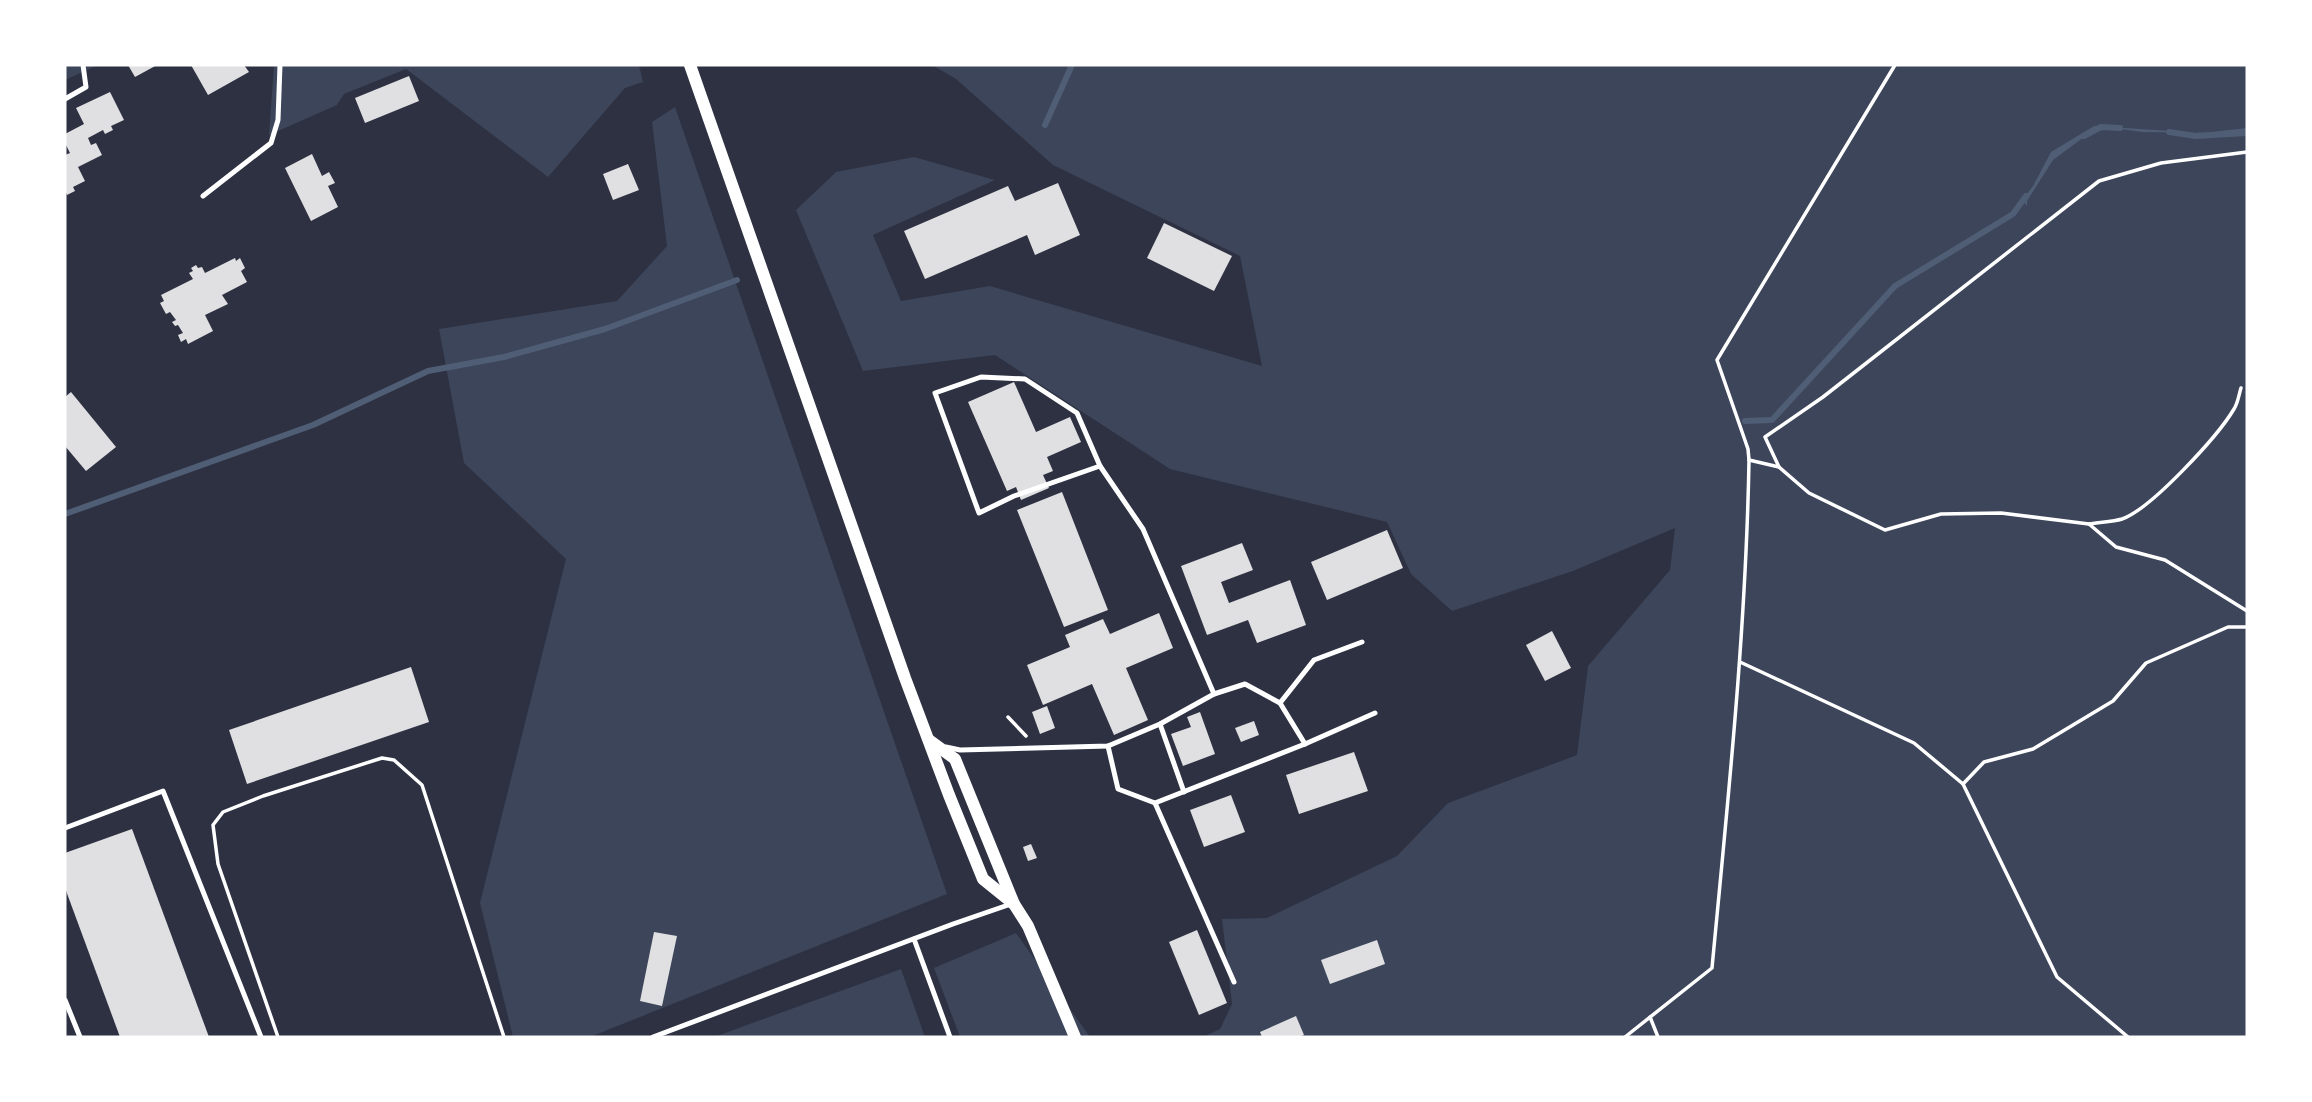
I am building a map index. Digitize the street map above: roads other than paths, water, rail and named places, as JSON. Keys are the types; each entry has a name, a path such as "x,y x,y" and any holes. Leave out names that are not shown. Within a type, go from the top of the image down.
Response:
{"street":[{"path":"690,65 905,678 983,879 1014,904"},
{"path":"929,740 955,759 1014,904 1028,926 1075,1037"}],"lane":[{"path":"65,99 86,87 83,65"},
{"path":"203,196 271,143 278,120 280,65"},
{"path":"1100,466 1014,496 979,513 935,393 981,377 1026,379 1077,413 1100,466 1143,528 1214,694"},
{"path":"1280,703 1314,660 1362,642"},
{"path":"929,740 960,750 1108,746 1160,724 1214,694 1245,684 1280,703 1305,744"},
{"path":"1108,746 1118,789 1155,803 1305,744 1375,713"},
{"path":"1160,724 1184,792"},
{"path":"65,828 163,792 261,1037"},
{"path":"1155,803 1234,982"},
{"path":"653,1037 1014,904"},
{"path":"915,939 950,1037"},
{"path":"65,1000 80,1037"}],"waterway":[{"path":"1045,125 1072,65"},
{"path":"2084,136 2101,127 2120,128"},
{"path":"2169,132 2196,136 2247,133"},
{"path":"1745,421 1772,420 1895,286 2013,214 2026,196"},
{"path":"65,514 313,425 428,371 504,357 605,329 737,280"}]}
